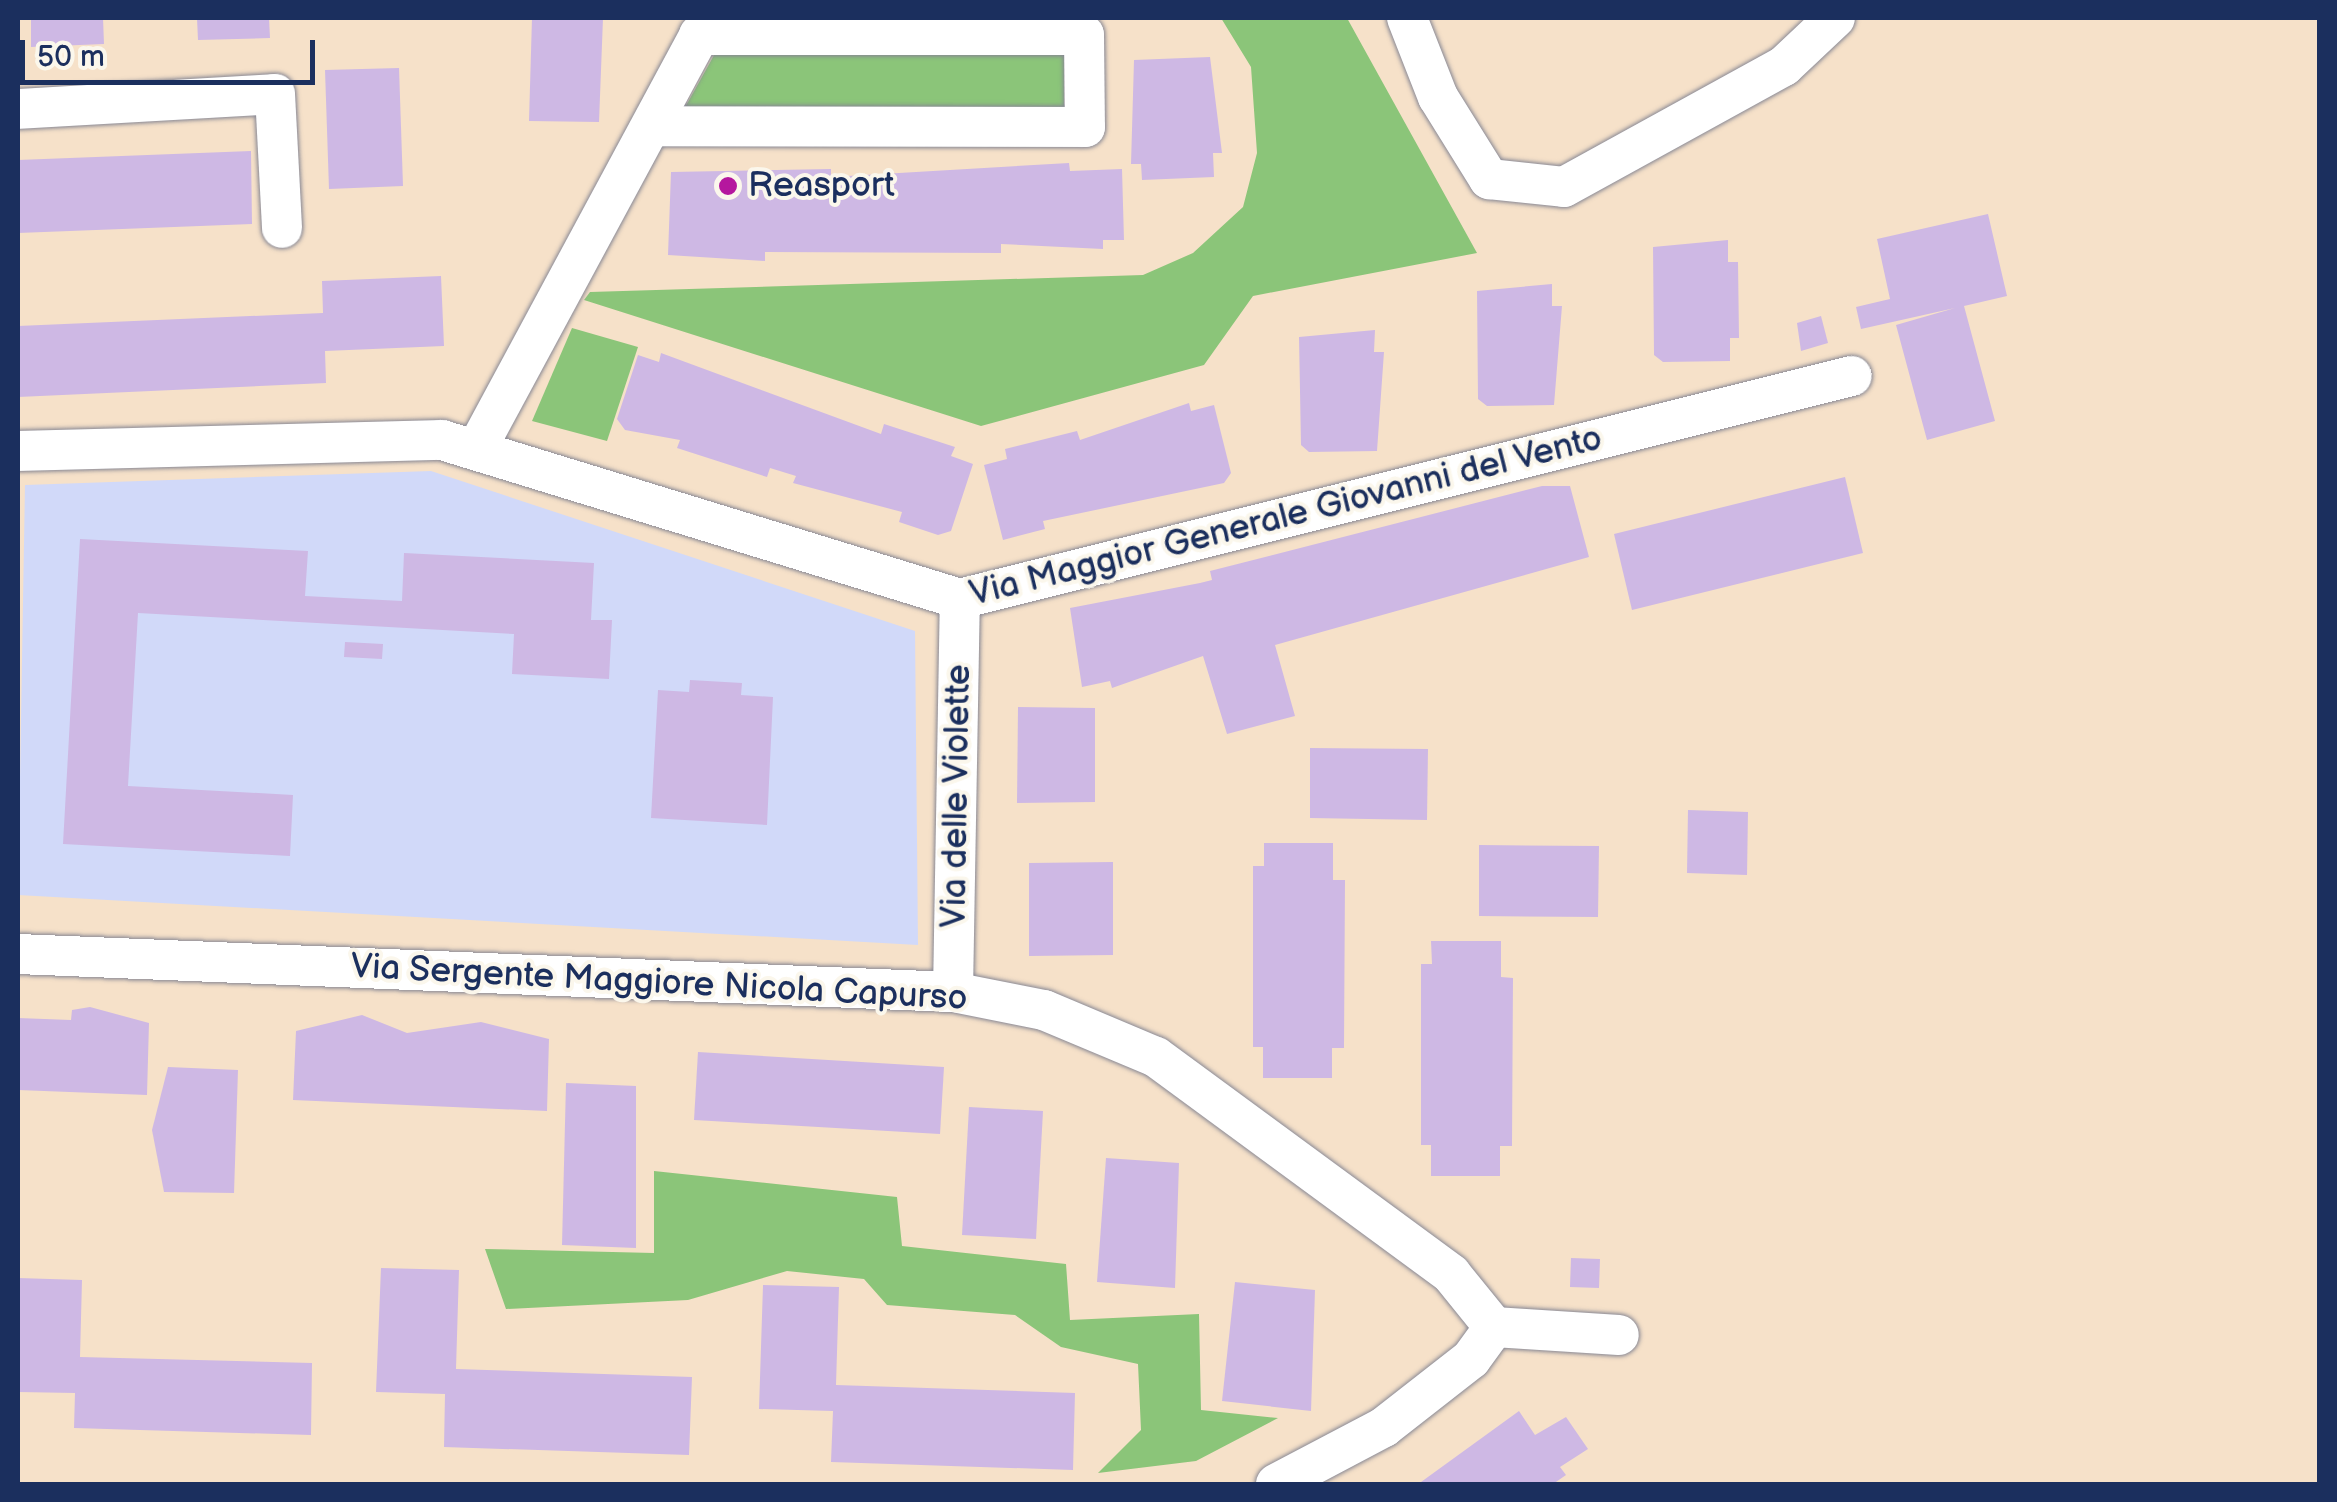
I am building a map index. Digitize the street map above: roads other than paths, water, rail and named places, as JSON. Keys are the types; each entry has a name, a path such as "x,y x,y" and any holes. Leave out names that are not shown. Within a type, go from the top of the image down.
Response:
{"street":[{"path":"1407,18 1438,96 1488,179 1564,187 1784,66 1835,18"},
{"path":"476,450 699,36 1084,34 1085,127 653,126"},
{"path":"18,109 276,94 282,228"},
{"name":"Via Maggior Generale Giovanni del Vento","path":"18,451 442,440 960,599 1852,376"},
{"name":"Via delle Violette","path":"952,992 960,599"},
{"name":"Via Sergente Maggiore Nicola Capurso","path":"18,954 952,992 1044,1010 1156,1057 1452,1274 1494,1327"},
{"path":"1276,1484 1399,1416 1472,1358 1494,1327 1618,1335"}],"place":[{"name":"Reasport","path":"728,186"}]}
